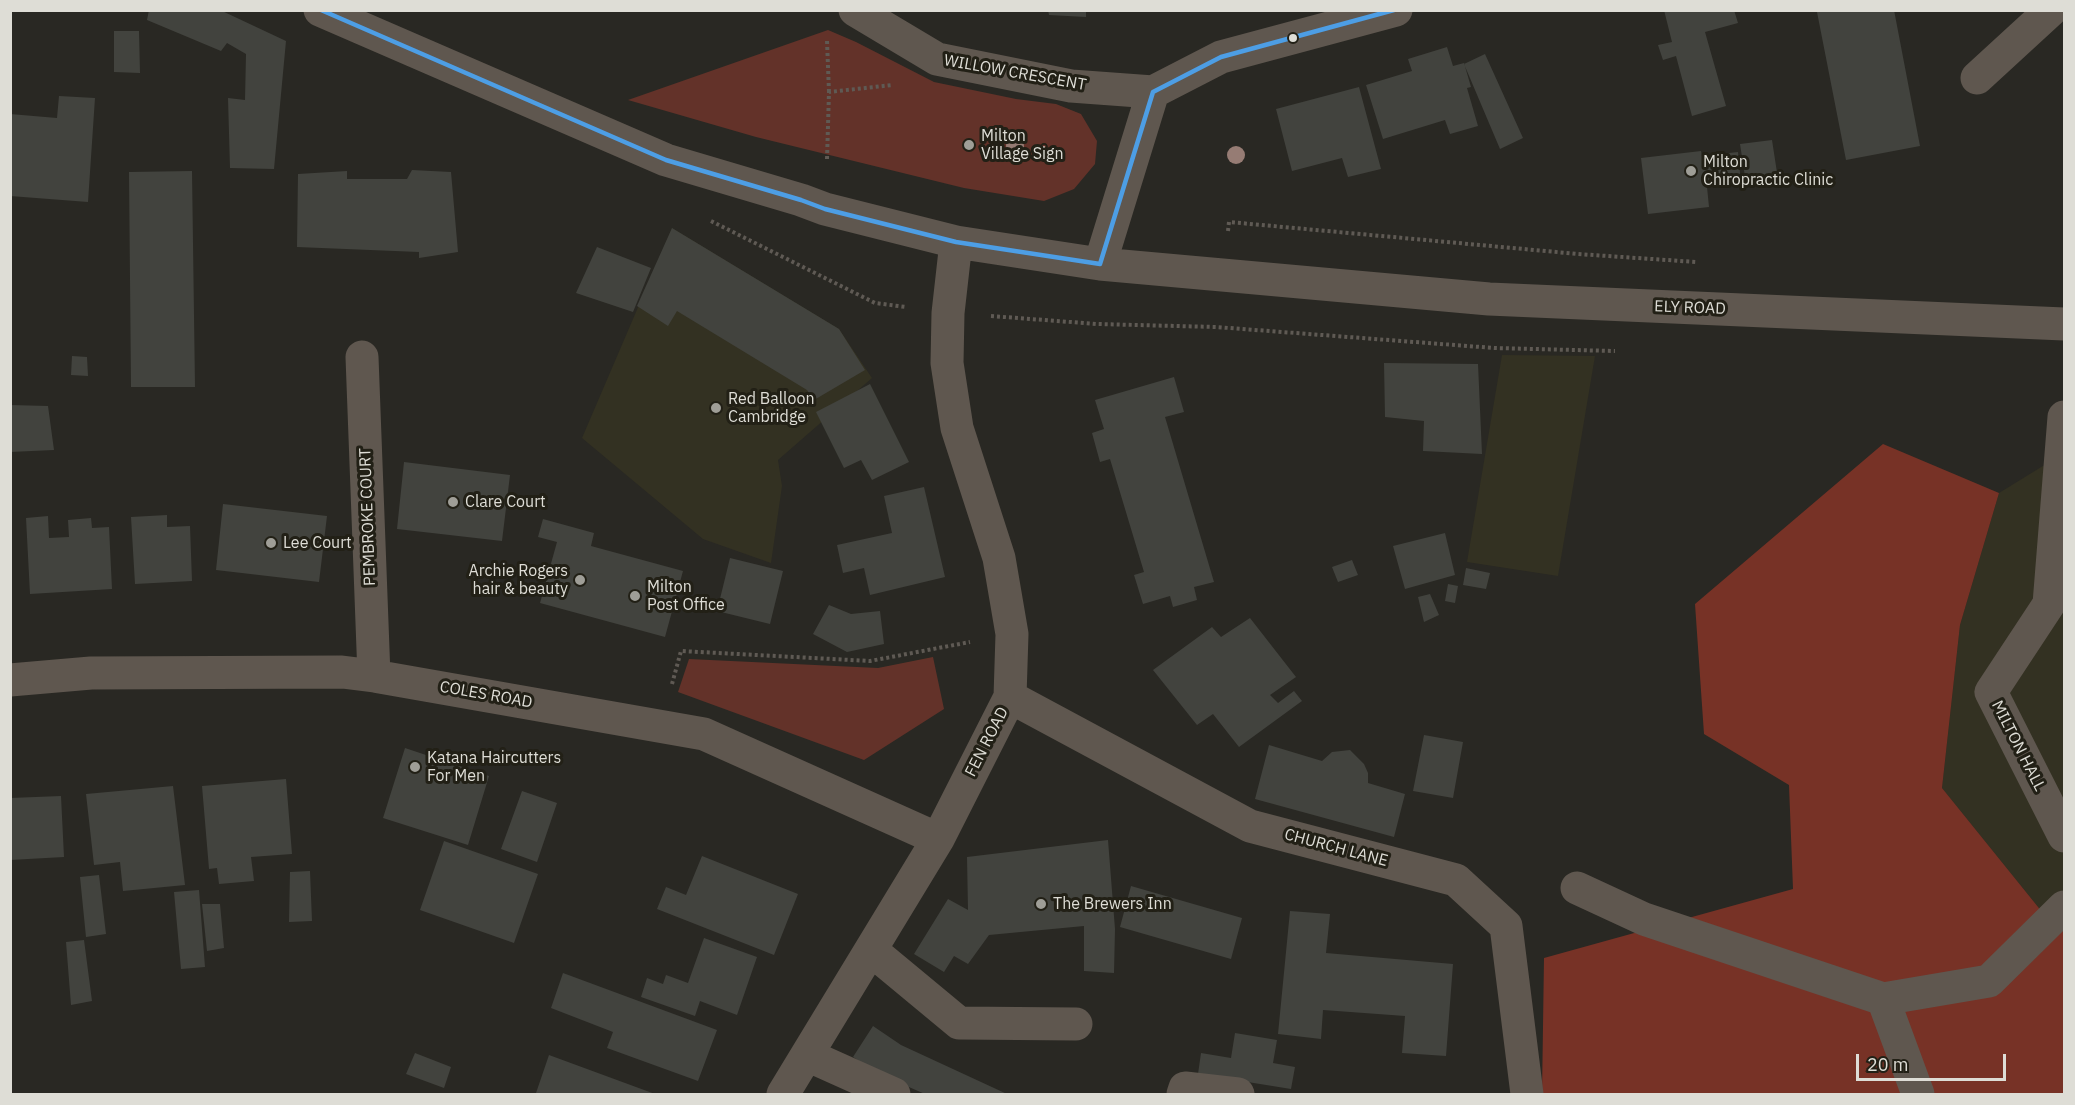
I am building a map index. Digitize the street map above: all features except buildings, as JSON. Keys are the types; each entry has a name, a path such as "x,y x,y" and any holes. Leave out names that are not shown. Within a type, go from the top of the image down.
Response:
{"street":[{"name":"ELY ROAD","path":"320,10 666,159 825,209 956,242 1100,264 1489,299 2064,324"},
{"name":"WILLOW CRESCENT","path":"855,10 937,59 1071,86 1153,92"},
{"path":"1100,264 1153,92 1221,57 1396,10"},
{"path":"1977,78 2051,10"},
{"name":"FEN ROAD","path":"783,1095 938,839 1010,697 1012,634 999,558 957,428 946,363 948,313 956,242"},
{"name":"PEMBROKE COURT","path":"362,357 375,676"},
{"name":"MILTON HALL","path":"2064,417 2049,604 1991,692 2064,836"},
{"name":"COLES ROAD","path":"10,680 92,673 342,672 661,725 704,734 938,839"},
{"name":"CHURCH LANE","path":"1010,697 1251,826 1456,880 1506,926 1527,1095"},
{"path":"1577,888 1644,919 1883,999 1989,981 2064,907"},
{"path":"871,950 959,1023 1076,1024"},
{"path":"1883,999 1918,1095"},
{"path":"807,1056 894,1095"},
{"path":"1183,1095 1185,1088 1238,1095"}],"path":[{"path":"826,34 829,92 827,159"},
{"path":"829,92 920,82 937,59"},
{"path":"661,725 681,651 870,661 1012,634"}],"shaded area":[{"path":"828,30 934,82 1016,99 1056,104 1081,114 1097,141 1095,164 1074,189 1044,201 964,188 756,137 628,100"},
{"name":"Red Balloon Cambridge","path":"672,228 839,329 872,378 778,460 782,486 771,563 703,539 582,438"},
{"path":"1502,355 1595,356 1558,576 1467,562"},
{"path":"1883,444 1999,493 1960,625 1942,788 2051,923 2064,923 2064,1094 1542,1094 1544,958 1793,889 1789,785 1704,734 1695,604"},
{"path":"2064,453 2064,923 2051,923 1942,788 1960,625 1999,493"},
{"path":"933,657 944,709 864,760 678,692 689,659 878,668"}],"transit line":[{"path":"321,10 666,160 825,209 956,242 1100,264 1153,92 1221,57 1394,10"}],"place":[{"name":"Milton Village Sign","path":"969,145"},
{"name":"Milton Chiropractic Clinic","path":"1691,171"},
{"name":"Red Balloon Cambridge","path":"716,408"},
{"name":"Clare Court","path":"453,502"},
{"name":"Lee Court","path":"271,543"},
{"name":"Archie Rogers hair & beauty","path":"580,580"},
{"name":"Milton Post Office","path":"635,596"},
{"name":"Katana Haircutters For Men","path":"415,767"},
{"name":"The Brewers Inn","path":"1041,904"}]}
